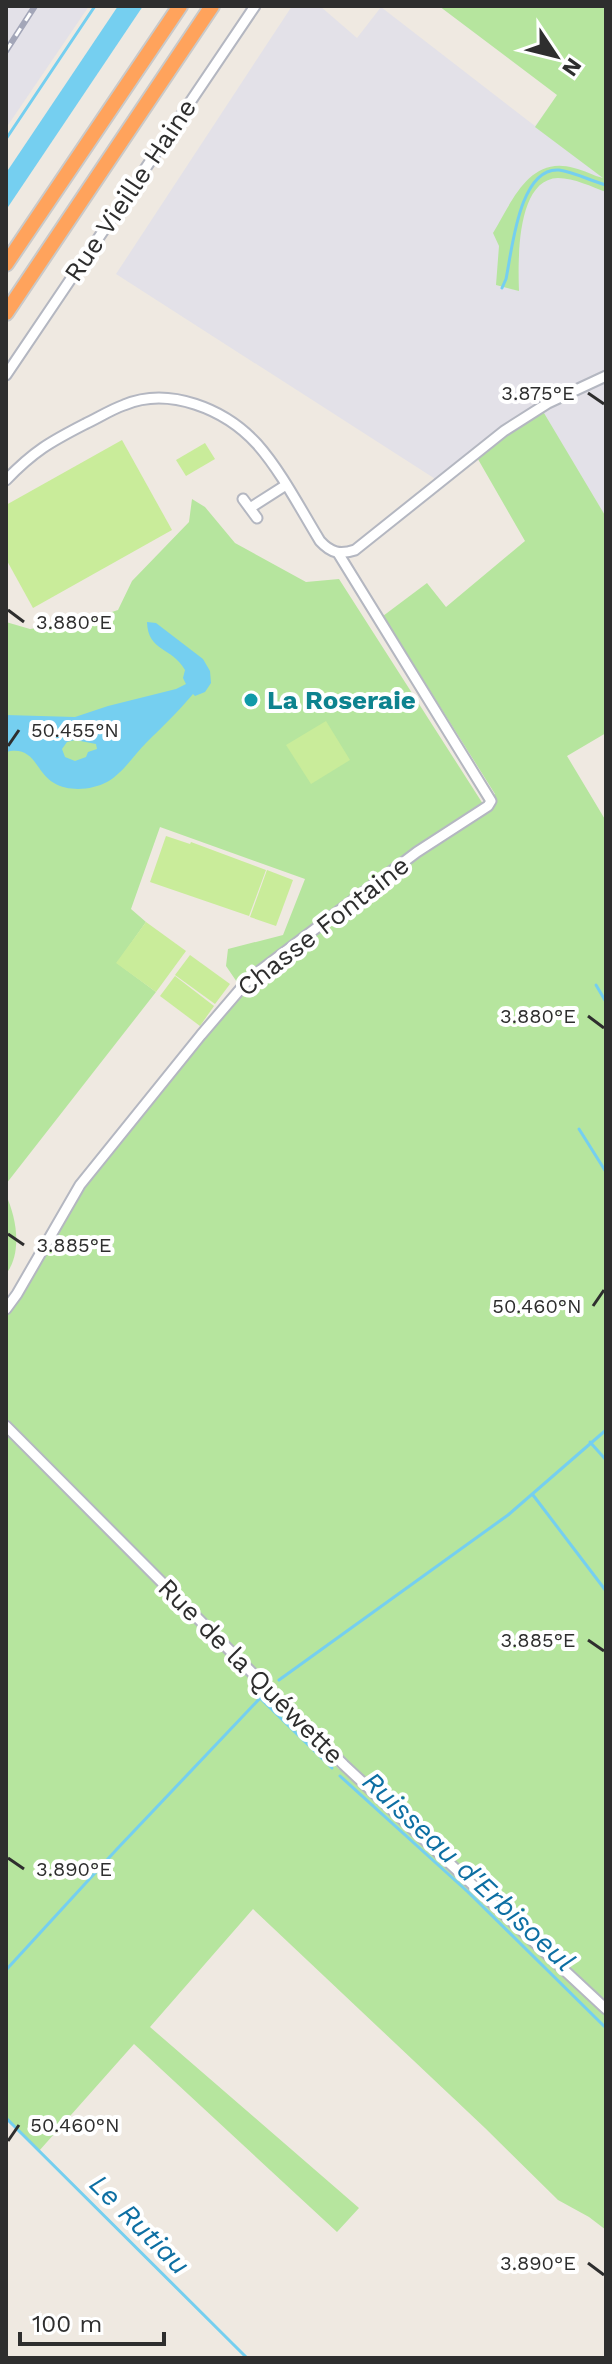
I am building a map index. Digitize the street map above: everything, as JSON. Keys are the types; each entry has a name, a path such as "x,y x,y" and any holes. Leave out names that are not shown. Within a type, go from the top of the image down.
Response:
{"highway":[{"path":"6,264 180,6"},
{"path":"6,313 212,6"}],"street":[{"name":"Rue Vieille Haine","path":"6,375 255,6"},
{"path":"6,480 38,449 126,403 151,399 203,406 244,431 258,445 320,541 338,553 355,550 504,431 548,403 606,376"},
{"path":"257,518 247,504 286,485"},
{"name":"Chasse Fontaine","path":"6,1309 80,1185 249,979 417,852 488,806 491,801 338,553"},
{"name":"Rue de la Quéwette","path":"6,1426 344,1765 606,2009"}],"shaded area":[{"path":"6,6 89,6 6,128"},
{"path":"292,6 320,6 357,38 381,7 535,126 558,95 439,6 606,6 606,517 547,419 475,454 440,482 116,274"}],"green space":[{"path":"439,6 606,6 606,192 577,181 558,178 544,182 534,192 522,224 519,291 496,285 499,246 493,233 515,195 545,168 574,168 603,178 535,127 557,95"},
{"path":"541,408 606,517 606,733 567,756 606,821 606,2230 558,2200 253,1909 150,2027 359,2208 337,2232 134,2044 39,2151 6,2118 6,1309 63,1212 241,988 226,966 228,949 283,935 305,879 160,827 131,909 146,922 117,963 156,992 6,1184 6,622 30,629 87,620 118,610 132,581 189,522 192,499 205,507 235,543 306,582 339,579 483,804 495,794 383,616 427,583 446,607 525,541 475,454","holes":["268,1690 344,1765 339,1769 265,1695"]},
{"path":"122,440 172,530 33,608 6,559 6,505"},
{"path":"205,443 215,459 186,476 176,460"},
{"path":"326,721 350,760 311,784 286,745"},
{"path":"166,836 266,870 249,916 150,882"},
{"path":"267,870 293,880 276,926 250,917"},
{"path":"146,922 186,951 156,992 116,963"},
{"path":"190,955 230,984 215,1004 175,975"},
{"path":"175,976 214,1006 200,1026 160,996"},
{"path":"6,1195 13,1214 16,1245 6,1274"}],"water":[{"path":"118,6 143,6 6,210 6,173"},
{"path":"147,622 156,623 203,659 210,671 211,683 205,692 193,694 118,774 94,787 66,788 48,778 23,752 6,752 6,715 75,717 186,684 183,678 185,670 151,639","holes":["75,740 96,744 97,749 75,761 65,757 62,749 67,742"]}],"waterway":[{"path":"6,139 95,6"},
{"path":"502,288 520,213 535,182 545,173 559,170 606,185"},
{"path":"596,985 606,1002"},
{"path":"579,1129 606,1172"},
{"path":"279,1680 508,1515 606,1430"},
{"path":"590,1442 606,1460"},
{"path":"533,1495 606,1591"},
{"path":"6,1970 264,1694"},
{"name":"Ruisseau d'Erbisoeul","path":"260,1698 332,1768"},
{"name":"Ruisseau d'Erbisoeul","path":"340,1776 468,1892 606,2028"},
{"name":"Le Rutiau","path":"6,2118 247,2358"}],"railway":[{"path":"6,51 35,6"}],"place":[{"name":"La Roseraie","path":"251,700"}]}
